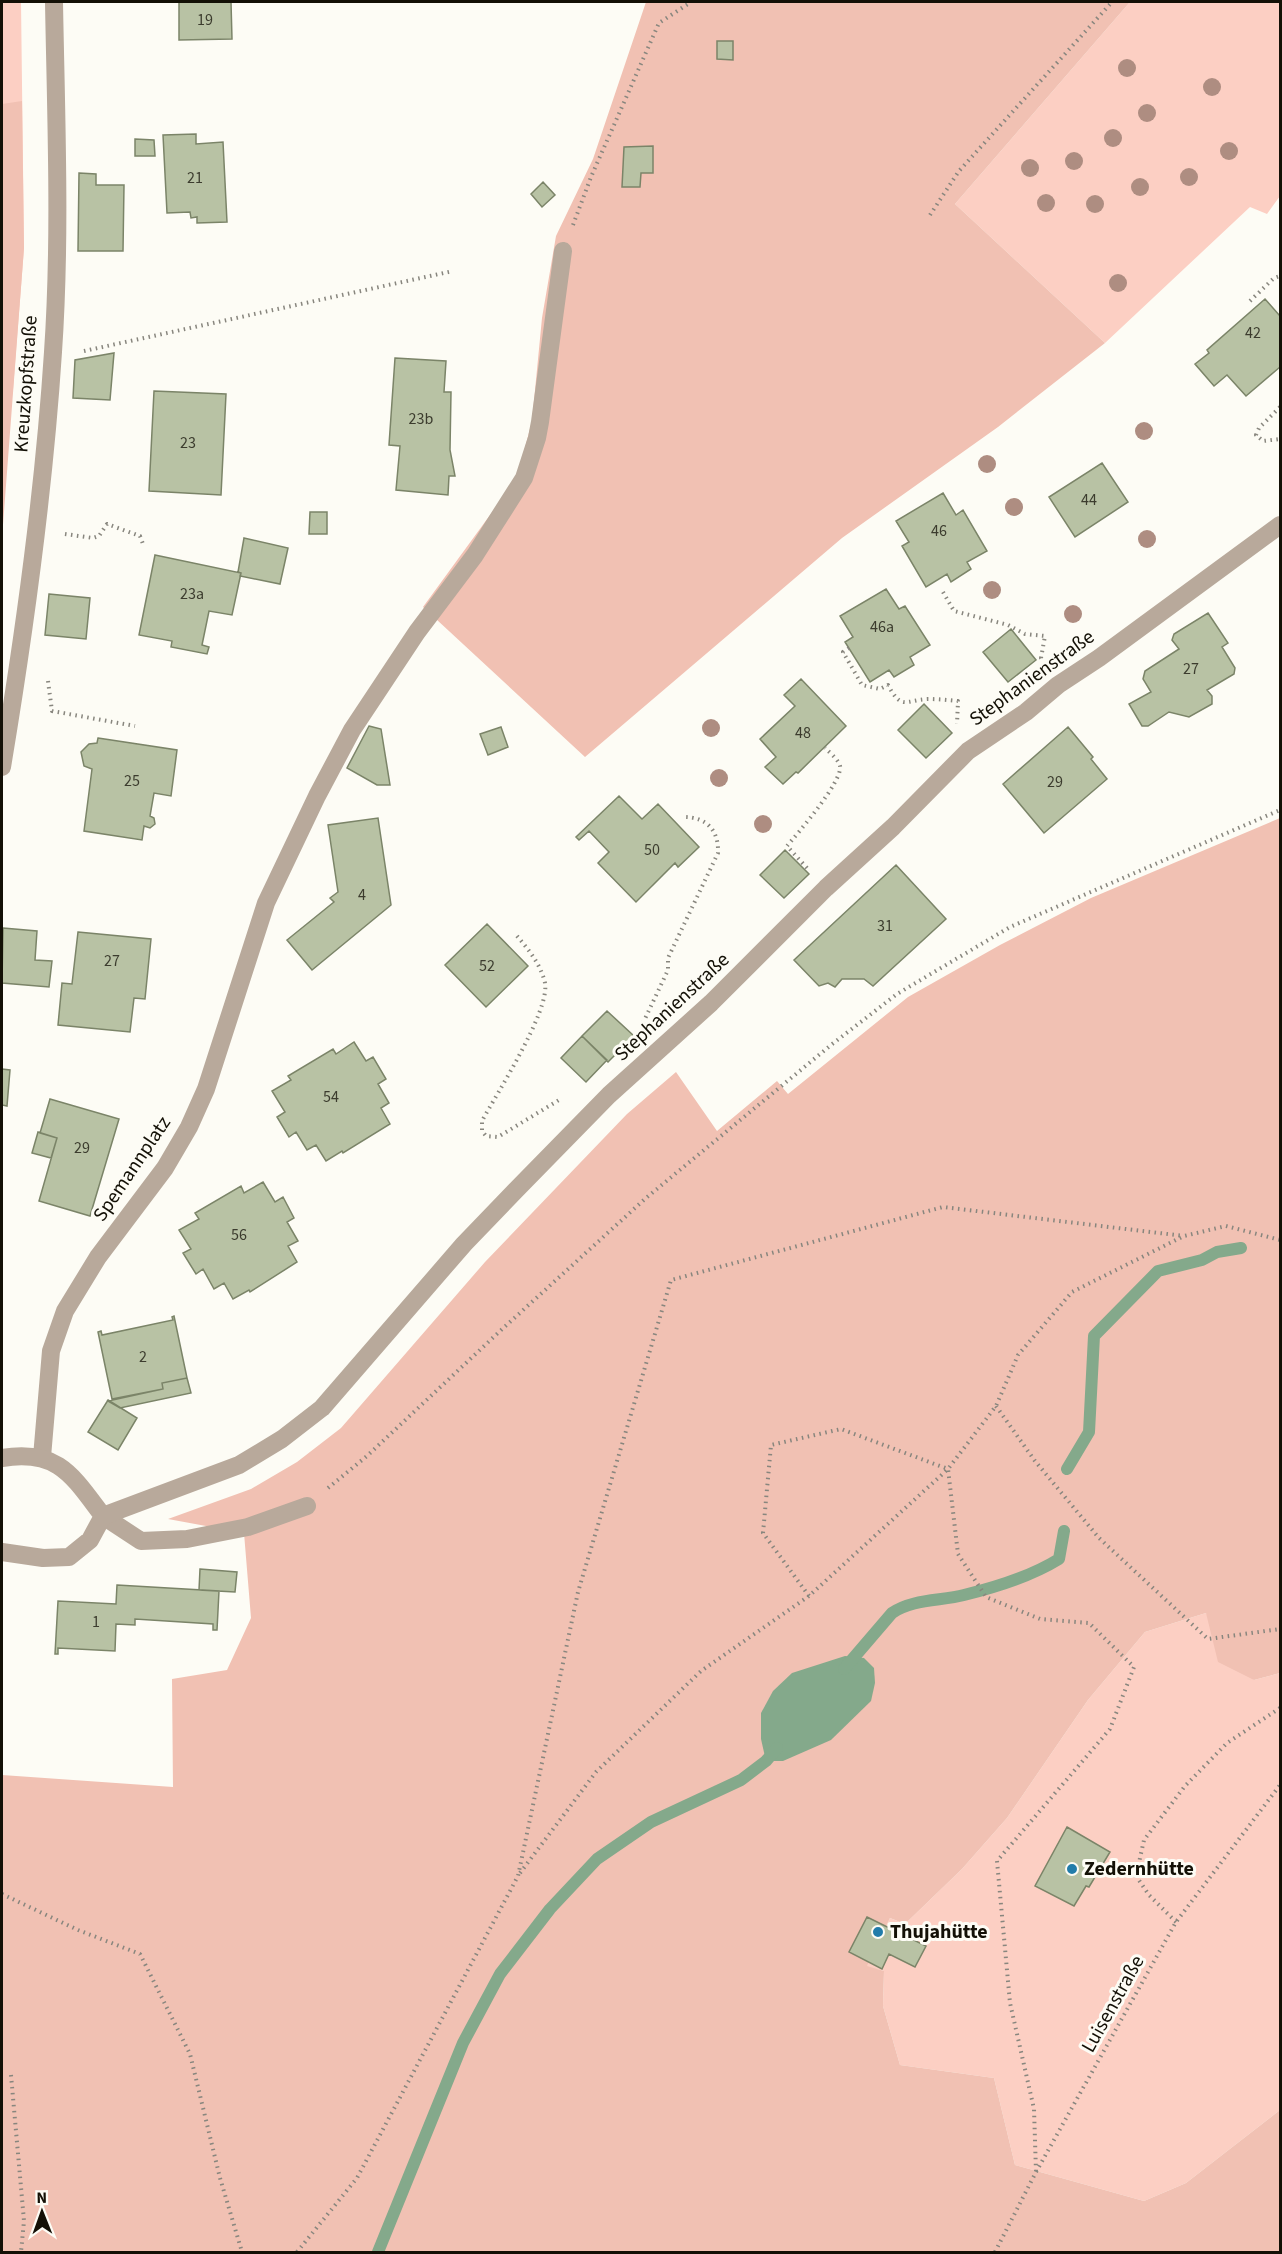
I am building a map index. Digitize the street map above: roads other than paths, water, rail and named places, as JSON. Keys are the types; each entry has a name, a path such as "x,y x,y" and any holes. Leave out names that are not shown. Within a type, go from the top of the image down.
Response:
{"street":[{"name":"Kreuzkopfstraße","path":"2,767 21,652 37,531 53,351 56,281 54,2"},
{"name":"Spemannplatz","path":"42,1457 51,1351 65,1311 98,1257 165,1168 189,1127 206,1089 266,903 317,796 352,730 417,632 475,555 524,478 538,430 563,251"},
{"name":"Stephanienstraße","path":"102,1516 239,1465 282,1439 322,1408 464,1244 609,1095 711,1003 968,751 1026,712 1058,685 1281,525"},
{"path":"2,1458 42,1457 73,1475 102,1516 141,1541 187,1539 248,1527 307,1506"},
{"path":"2,1552 43,1558 69,1557 90,1540 102,1516"}],"waterway":[{"path":"1067,1469 1089,1432 1094,1336 1158,1271 1202,1260 1217,1252 1241,1248"},
{"path":"844,1669 892,1613 908,1605 989,1589 1037,1571 1059,1559 1064,1531"},
{"path":"378,2252 463,2043 500,1974 550,1909 597,1859 651,1822 741,1780 766,1761 777,1748"}],"place":[{"name":"Zedernhütte","path":"1072,1869"},
{"name":"Thujahütte","path":"878,1932"}]}
